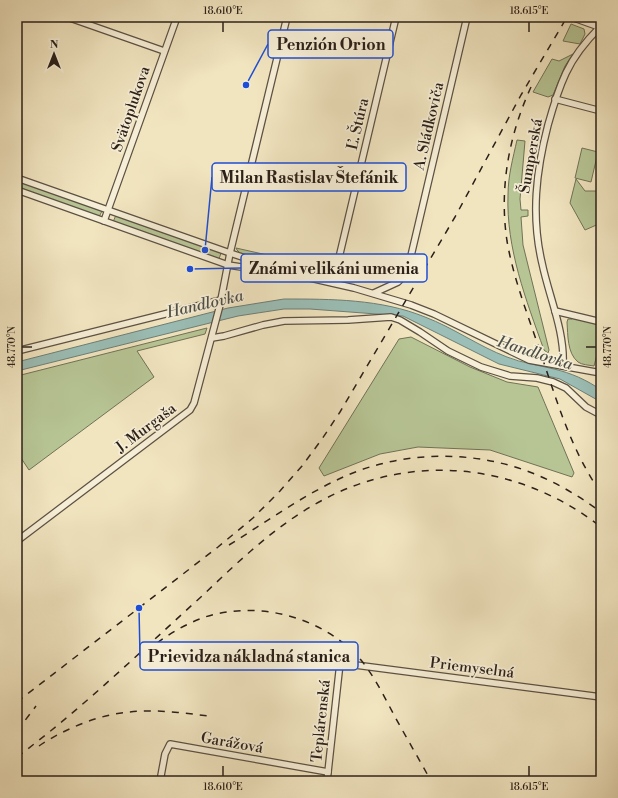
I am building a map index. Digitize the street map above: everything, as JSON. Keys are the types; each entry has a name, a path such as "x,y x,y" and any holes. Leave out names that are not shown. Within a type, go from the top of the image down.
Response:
{"street":[{"path":"67,17 164,51"},
{"name":"Svätoplukova","path":"104,221 177,17"},
{"name":"J. Murgaša","path":"17,541 190,410 197,396 214,330 230,253 238,226 287,17"},
{"name":"Ľ. Štúra","path":"333,283 396,17"},
{"name":"A. Sládkoviča","path":"374,293 398,282 404,276 410,260 467,17"},
{"path":"573,17 600,27"},
{"name":"Šumperská","path":"563,366 559,324 541,261 535,214 536,182 539,161 555,99 566,72 580,50 600,27"},
{"path":"555,99 601,111"},
{"path":"17,178 297,275"},
{"path":"17,190 228,265 297,275 374,293 411,305 434,314 529,360 601,373"},
{"path":"17,351 220,303"},
{"path":"555,310 601,322"},
{"path":"212,338 284,321 348,320 391,317 400,320 448,351 481,367 510,376 537,378 553,382 566,388 578,401 601,415"},
{"name":"Priemyselná","path":"340,663 601,697"},
{"name":"Teplárenská","path":"327,781 340,663"},
{"name":"Garážová","path":"160,781 165,754 170,744 328,772"}],"green space":[{"path":"571,24 584,29 585,34 580,44 563,41"},
{"path":"573,54 565,66 553,95 548,97 533,92 552,59 559,61"},
{"path":"517,140 525,141 520,199 521,210 528,210 528,216 521,217 523,245 549,350 548,353 544,350 530,312 518,274 510,235 508,188"},
{"path":"582,148 598,152 591,182 575,178"},
{"path":"576,179 585,191 599,191 601,183 601,223 585,230 570,203"},
{"path":"17,181 102,211 99,217 17,188"},
{"path":"116,215 221,253 219,259 113,222"},
{"path":"236,248 276,257 275,264 298,270 296,271 241,254"},
{"path":"572,317 601,325 601,339 594,366 578,362 572,354 569,344 567,322 568,319 572,319"},
{"path":"207,328 205,334 137,351 154,377 29,470 17,452 17,376"},
{"path":"411,337 470,367 507,382 538,387 574,473 572,477 490,450 418,447 380,454 324,476 319,468 399,339"}],"water":[{"path":"284,299 356,301 373,303 408,311 436,321 486,348 507,357 579,377 601,390 601,402 560,379 499,364 403,316 310,309 284,309 238,316 17,371 17,362 228,308"}],"railway":[{"path":"17,702 218,547 253,518 302,466 340,412 455,217 521,95 567,17"},
{"path":"531,87 517,124 508,162 504,201 507,241 518,287 561,413 582,462 601,493"},
{"path":"229,545 298,501 341,478 365,468 416,458 442,456 469,458 520,468 559,485 601,512"},
{"path":"17,757 88,699 272,533 319,502 354,486 390,475 427,471 464,471 500,478 535,489 569,505 601,527"},
{"path":"157,643 192,622 226,612 247,610 269,612 289,616 309,623 346,645 361,660 379,686 431,781"},
{"path":"17,731 36,706"},
{"path":"39,746 83,723 119,713 160,711 209,716"}],"place":[{"name":"Penzión Orion","path":"246,85"},
{"name":"Milan Rastislav Štefánik","path":"205,250"},
{"name":"Známi velikáni umenia","path":"190,269"},
{"name":"Prievidza nákladná stanica","path":"139,608"}],"water label":[{"name":"Handlovka","path":"205,304"},
{"name":"Handlovka","path":"535,353"}]}
